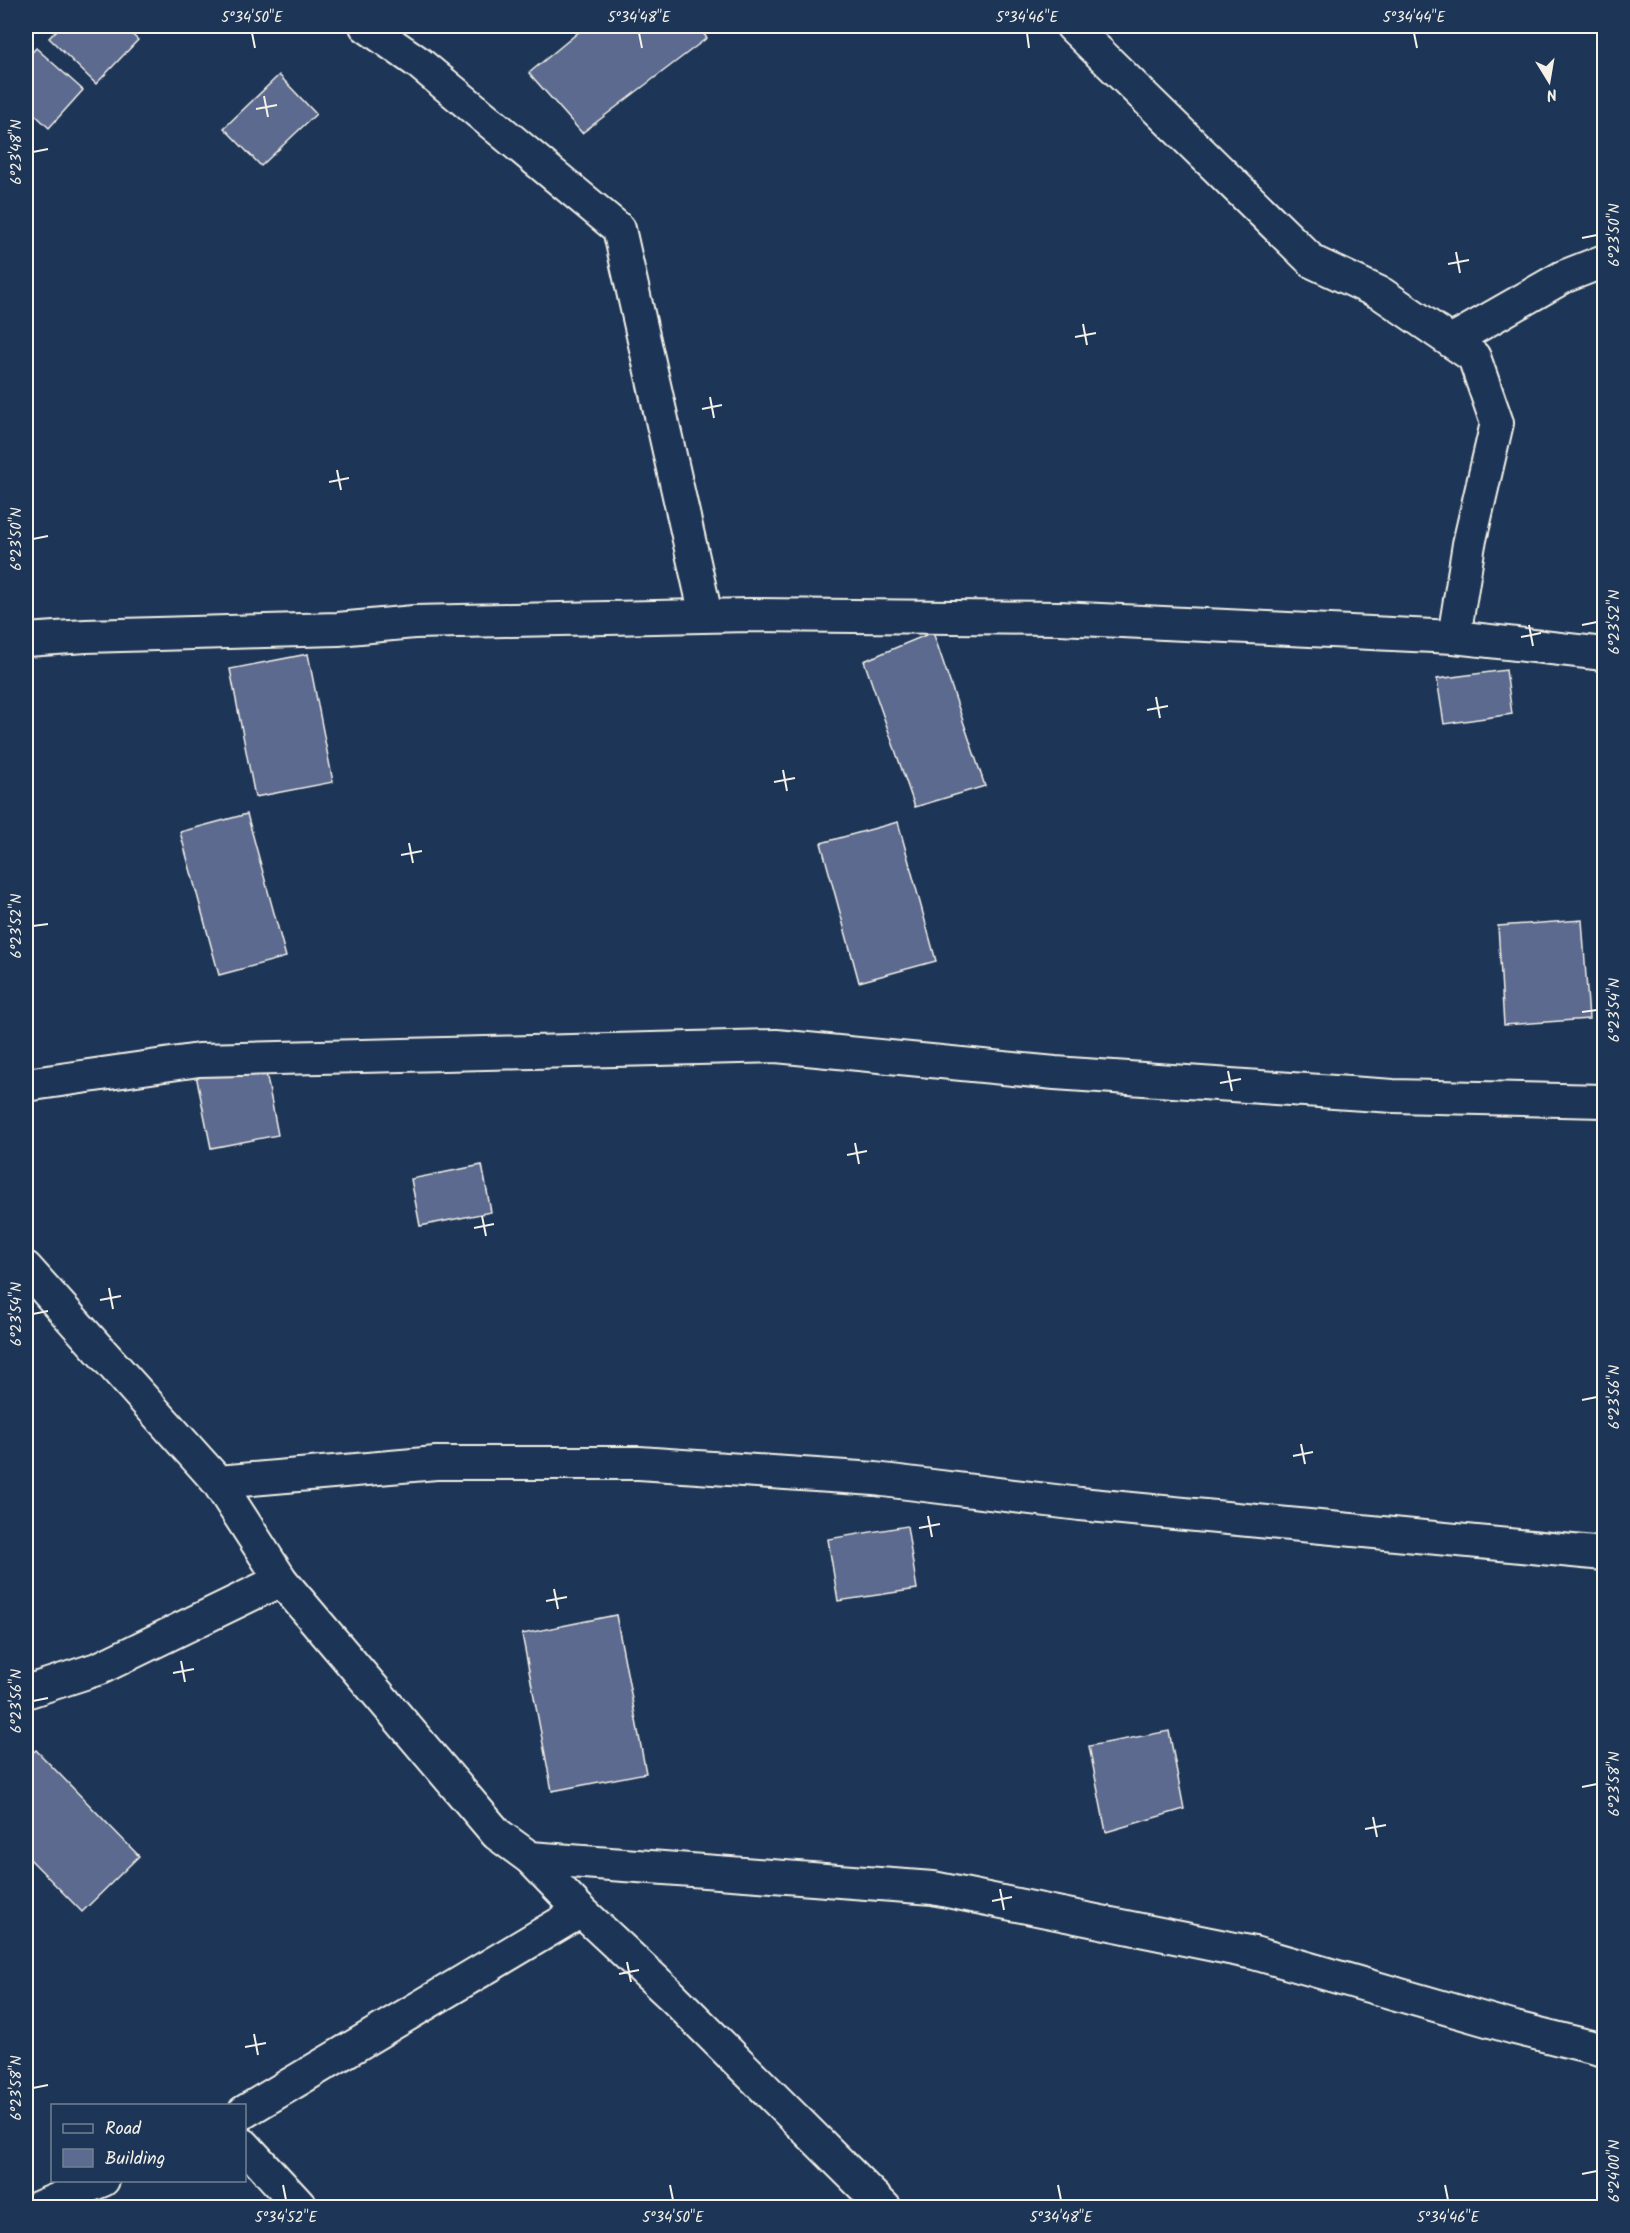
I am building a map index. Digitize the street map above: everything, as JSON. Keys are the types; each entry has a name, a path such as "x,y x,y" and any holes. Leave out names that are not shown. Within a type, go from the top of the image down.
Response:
{"street":[{"path":"357,26 644,237"},
{"path":"366,26 419,63 619,230 703,602"},
{"path":"1072,26 1313,262 1382,294 1474,357 1497,423 1469,544 1454,637"},
{"path":"1451,341 1563,277 1605,261"},
{"path":"26,640 86,636 338,629 414,622 750,615 1059,618 1454,637 1605,654"},
{"path":"26,1085 199,1060 776,1046 1055,1073 1393,1096 1605,1101"},
{"path":"26,1268 218,1482 281,1580 497,1834 530,1858 581,1911 673,1996 885,2208"},
{"path":"218,1482 436,1464 639,1463 875,1479 1080,1504 1605,1554"},
{"path":"26,1692 100,1668 281,1580"},
{"path":"530,1858 933,1888 1254,1953 1515,2028 1605,2050"},
{"path":"246,2111 581,1911"},
{"path":"246,2147 302,2208"},
{"path":"37,2208 101,2182"}],"building":[{"path":"61,26 123,26 138,40 96,84 49,38"},
{"path":"586,26 697,26 707,38 582,133 529,73"},
{"path":"36,48 83,90 49,128 26,106 26,59"},
{"path":"279,75 316,114 261,166 224,128"},
{"path":"933,632 985,786 915,807 864,661"},
{"path":"308,654 333,782 255,797 230,669"},
{"path":"1506,670 1512,714 1444,724 1437,679"},
{"path":"247,814 286,957 219,975 180,832"},
{"path":"898,822 936,961 859,982 821,843"},
{"path":"1582,920 1589,1019 1504,1025 1498,926"},
{"path":"264,1062 278,1135 211,1148 196,1075"},
{"path":"482,1165 491,1212 420,1226 411,1179"},
{"path":"907,1526 917,1589 838,1601 828,1539"},
{"path":"1604,1581 1604,1609 1599,1582"},
{"path":"616,1615 646,1773 552,1791 522,1634"},
{"path":"1169,1731 1184,1809 1106,1832 1089,1746"},
{"path":"36,1750 139,1856 82,1912 26,1855 26,1758"}]}
